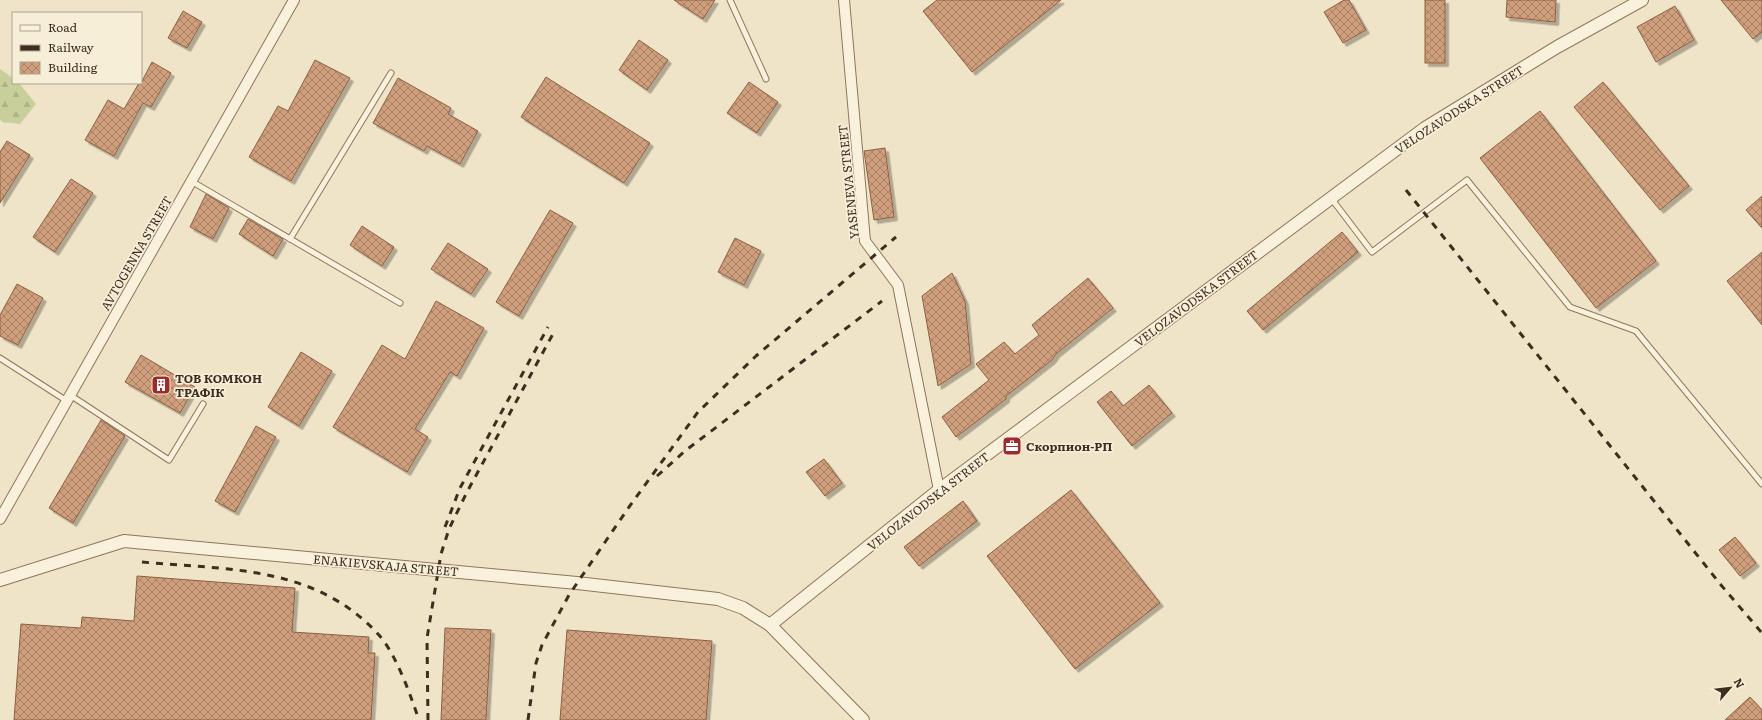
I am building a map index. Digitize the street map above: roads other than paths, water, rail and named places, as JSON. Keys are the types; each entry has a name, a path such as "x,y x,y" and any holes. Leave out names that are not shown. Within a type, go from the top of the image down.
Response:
{"street":[{"name":"AVTOGENNA STREET","path":"0,519 294,0"},
{"name":"YASENEVA STREET","path":"844,0 866,241 898,285 939,490"},
{"name":"VELOZAVODSKA STREET","path":"770,625 939,490 1330,197 1425,128 1557,48 1642,0"},
{"name":"ENAKIEVSKAJA STREET","path":"0,580 124,541 577,583 718,599 744,608 770,625 863,720"}],"lane":[{"path":"730,0 766,78"},
{"path":"290,239 392,73"},
{"path":"1330,197 1372,252 1467,180 1570,307 1636,331 1762,484"},
{"path":"191,181 400,303"},
{"path":"0,358 69,398 169,460 203,404"}],"railway":[{"path":"1406,190 1721,585 1762,633"},
{"path":"528,720 536,663 542,645 569,595 629,507 698,412 756,356 896,237"},
{"path":"657,476 685,451 882,301"},
{"path":"445,527 460,488 548,327"},
{"path":"428,720 427,638 441,554 449,529 467,492 554,332"},
{"path":"142,562 238,570 269,575 299,583 327,595 354,612 379,635 386,644 397,664 419,720"}],"place":[{"name":"ТОВ КОМКОН ТРАФІК","path":"161,385"},
{"name":"Скорпион-РП","path":"1012,446"}]}
